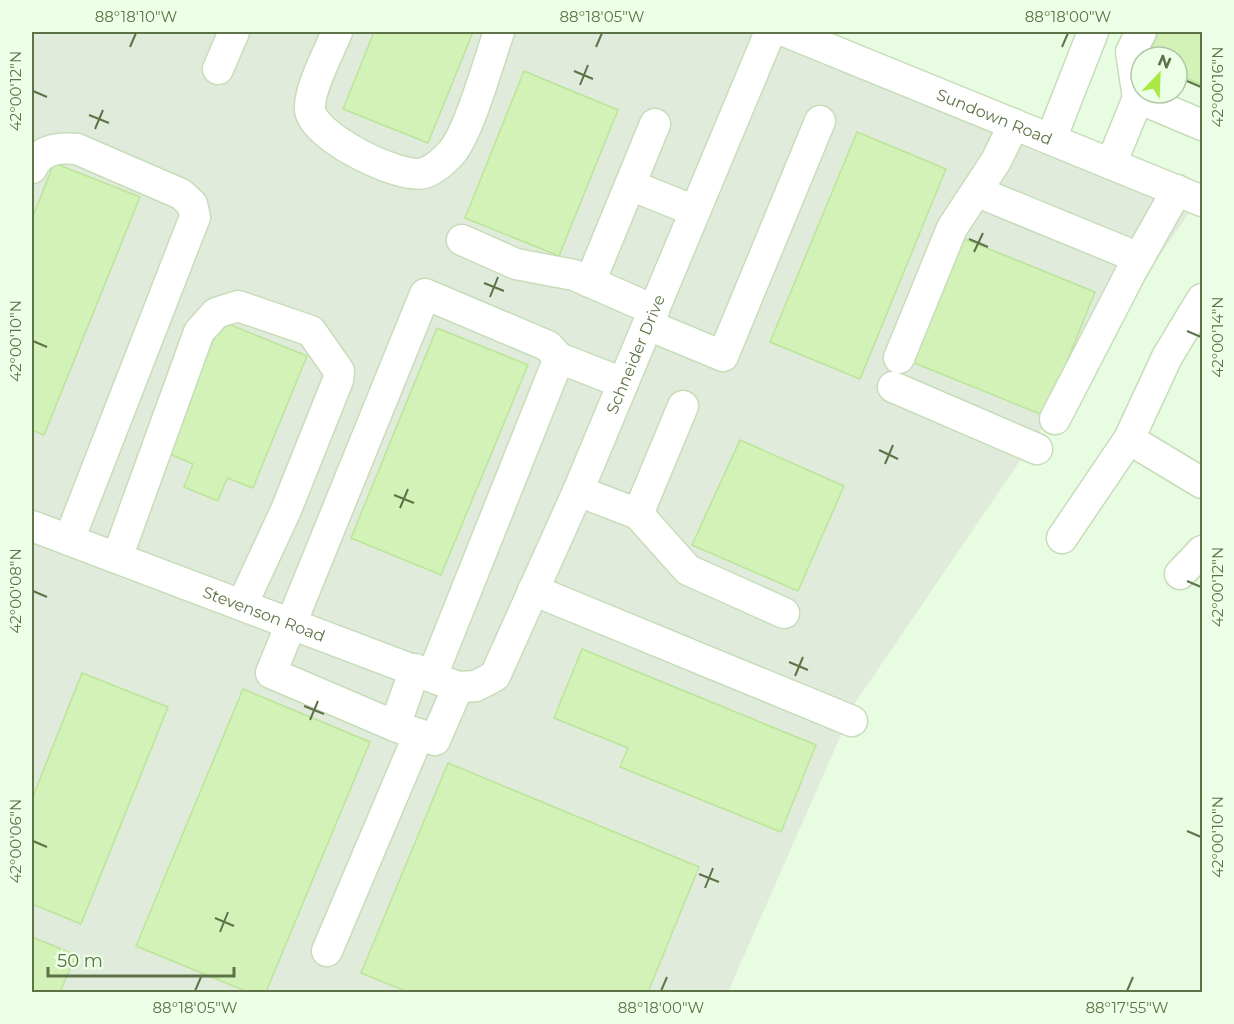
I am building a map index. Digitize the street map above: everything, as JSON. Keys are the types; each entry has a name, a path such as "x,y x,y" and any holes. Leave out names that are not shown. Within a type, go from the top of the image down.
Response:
{"street":[{"path":"218,69 234,32"},
{"path":"337,32 312,94 310,110 316,125 334,140 376,162 399,171 422,174 435,167 452,152 463,130 499,32"},
{"name":"Schneider Drive","path":"435,678 476,686 495,676 578,491 770,32"},
{"name":"Sundown Road","path":"787,32 1190,196"},
{"path":"1051,139 1093,32"},
{"path":"1111,164 1135,105"},
{"path":"1155,105 1203,125"},
{"path":"462,240 516,264 574,275 590,282 723,356 820,121"},
{"path":"590,282 655,124"},
{"path":"900,358 952,228 978,192 1014,124"},
{"path":"32,168 40,156 50,151 62,147 77,150 182,194 192,204 195,217 69,540"},
{"path":"630,185 695,211"},
{"path":"978,192 1138,258"},
{"path":"1055,419 1138,258 1190,196"},
{"path":"435,678 435,740 271,673 425,294 548,346 559,358 623,383"},
{"path":"1062,538 1129,439 1167,357 1202,299"},
{"path":"117,558 200,332 216,313 238,306 311,331 339,370 338,380 286,510 242,605"},
{"path":"327,951 407,730 435,678 559,358"},
{"path":"893,387 1037,449"},
{"path":"638,514 682,406"},
{"path":"1129,439 1203,483"},
{"path":"578,491 638,514 688,570 784,613"},
{"name":"Stevenson Road","path":"32,526 435,678"},
{"path":"1180,574 1203,550"},
{"path":"533,590 852,721"}],"shaded area":[{"path":"32,32 774,32 1195,204 855,703 728,992 32,992"}],"building":[{"path":"374,32 473,32 428,143 343,109"},
{"path":"1158,32 1202,32 1202,85 1189,79 1189,45 1153,45"},
{"path":"524,71 618,110 559,256 465,218"},
{"path":"857,132 946,169 860,379 770,342"},
{"path":"54,163 140,197 44,435 32,430 32,219"},
{"path":"962,238 1095,292 1045,416 912,362"},
{"path":"221,321 307,356 253,488 227,478 218,501 184,487 193,464 167,453"},
{"path":"437,328 528,365 441,575 351,538"},
{"path":"740,440 844,486 798,591 692,545"},
{"path":"582,649 816,745 781,832 620,767 628,748 554,718"},
{"path":"82,673 168,707 81,924 32,904 32,799"},
{"path":"243,689 370,742 266,992 248,992 136,946"},
{"path":"448,763 699,867 648,992 408,992 361,973"},
{"path":"32,937 76,955 60,992 32,992"}]}
